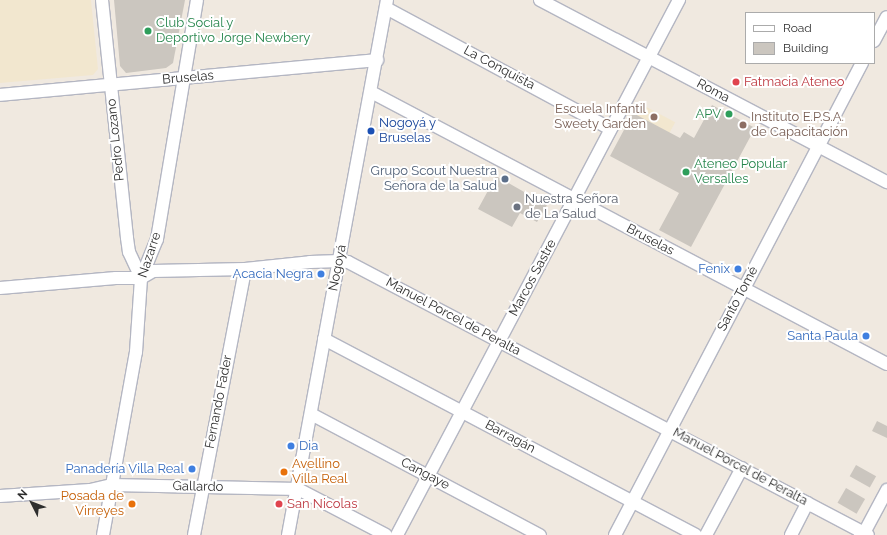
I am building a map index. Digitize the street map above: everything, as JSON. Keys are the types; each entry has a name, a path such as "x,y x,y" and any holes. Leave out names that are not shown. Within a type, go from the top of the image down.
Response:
{"street":[{"name":"Pedro Lozano","path":"102,0 129,252 141,278"},
{"name":"Nazarre","path":"103,535 136,352 141,278 156,239 198,0"},
{"name":"Roma","path":"540,0 887,182"},
{"name":"Marcos Sastre","path":"397,535 679,0"},
{"name":"Nogoyá","path":"288,535 298,489 310,414 340,261 387,4"},
{"name":"La Conquista","path":"387,4 612,129"},
{"path":"875,39 887,17"},
{"name":"Bruselas","path":"0,95 377,60"},
{"name":"Santo Tomé","path":"615,535 861,64"},
{"name":"Bruselas","path":"371,92 887,364"},
{"name":"Manuel Porcel de Peralta","path":"0,288 116,278 141,278 153,271 245,269 310,262 348,262 742,468 864,535"},
{"name":"Fernando Fader","path":"194,535 245,269"},
{"name":"Barragán","path":"324,339 696,535"},
{"name":"Cangaye","path":"310,414 540,535"},
{"path":"706,535 742,468"},
{"name":"Gallardo","path":"0,496 90,490 112,485 298,489 386,535"},
{"path":"864,535 887,490"},
{"path":"791,535 807,503"}],"shaded area":[{"path":"0,0 91,0 98,69 93,75 0,83"},
{"name":"Escuela Infantil Sweety Garden","path":"639,103 675,122 670,133 633,114"}],"building":[{"name":"Club Social y Deportivo Jorge Newbery","path":"114,0 185,0 173,63 166,68 126,73 120,66"},
{"name":"Ateneo Popular Versalles","path":"712,105 755,128 691,247 659,230 679,193 610,156 633,113 680,138 684,132 694,138"},
{"name":"Nuestra Señora de La Salud","path":"496,176 547,205 537,222 520,213 512,227 478,209"},
{"path":"877,421 887,426 887,438 872,431"},
{"path":"856,465 876,476 870,488 850,476"},
{"path":"846,488 865,499 857,514 838,503"}],"place":[{"name":"Club Social y Deportivo Jorge Newbery","path":"148,31"},
{"name":"Fatmacia Ateneo","path":"736,82"},
{"name":"APV","path":"729,114"},
{"name":"Escuela Infantil Sweety Garden","path":"654,117"},
{"name":"Instituto E.P.S.A. de Capacitación","path":"743,125"},
{"name":"Nogoyá y Bruselas","path":"371,131"},
{"name":"Ateneo Popular Versalles","path":"686,172"},
{"name":"Grupo Scout Nuestra Señora de la Salud","path":"505,179"},
{"name":"Nuestra Señora de La Salud","path":"517,207"},
{"name":"Fenix","path":"738,269"},
{"name":"Acacia Negra","path":"321,274"},
{"name":"Santa Paula","path":"866,336"},
{"name":"Dia","path":"291,446"},
{"name":"Panadería Villa Real","path":"192,469"},
{"name":"Avellino Villa Real","path":"284,472"},
{"name":"Posada de Virreyes","path":"132,504"},
{"name":"San Nicolas","path":"279,504"}]}
